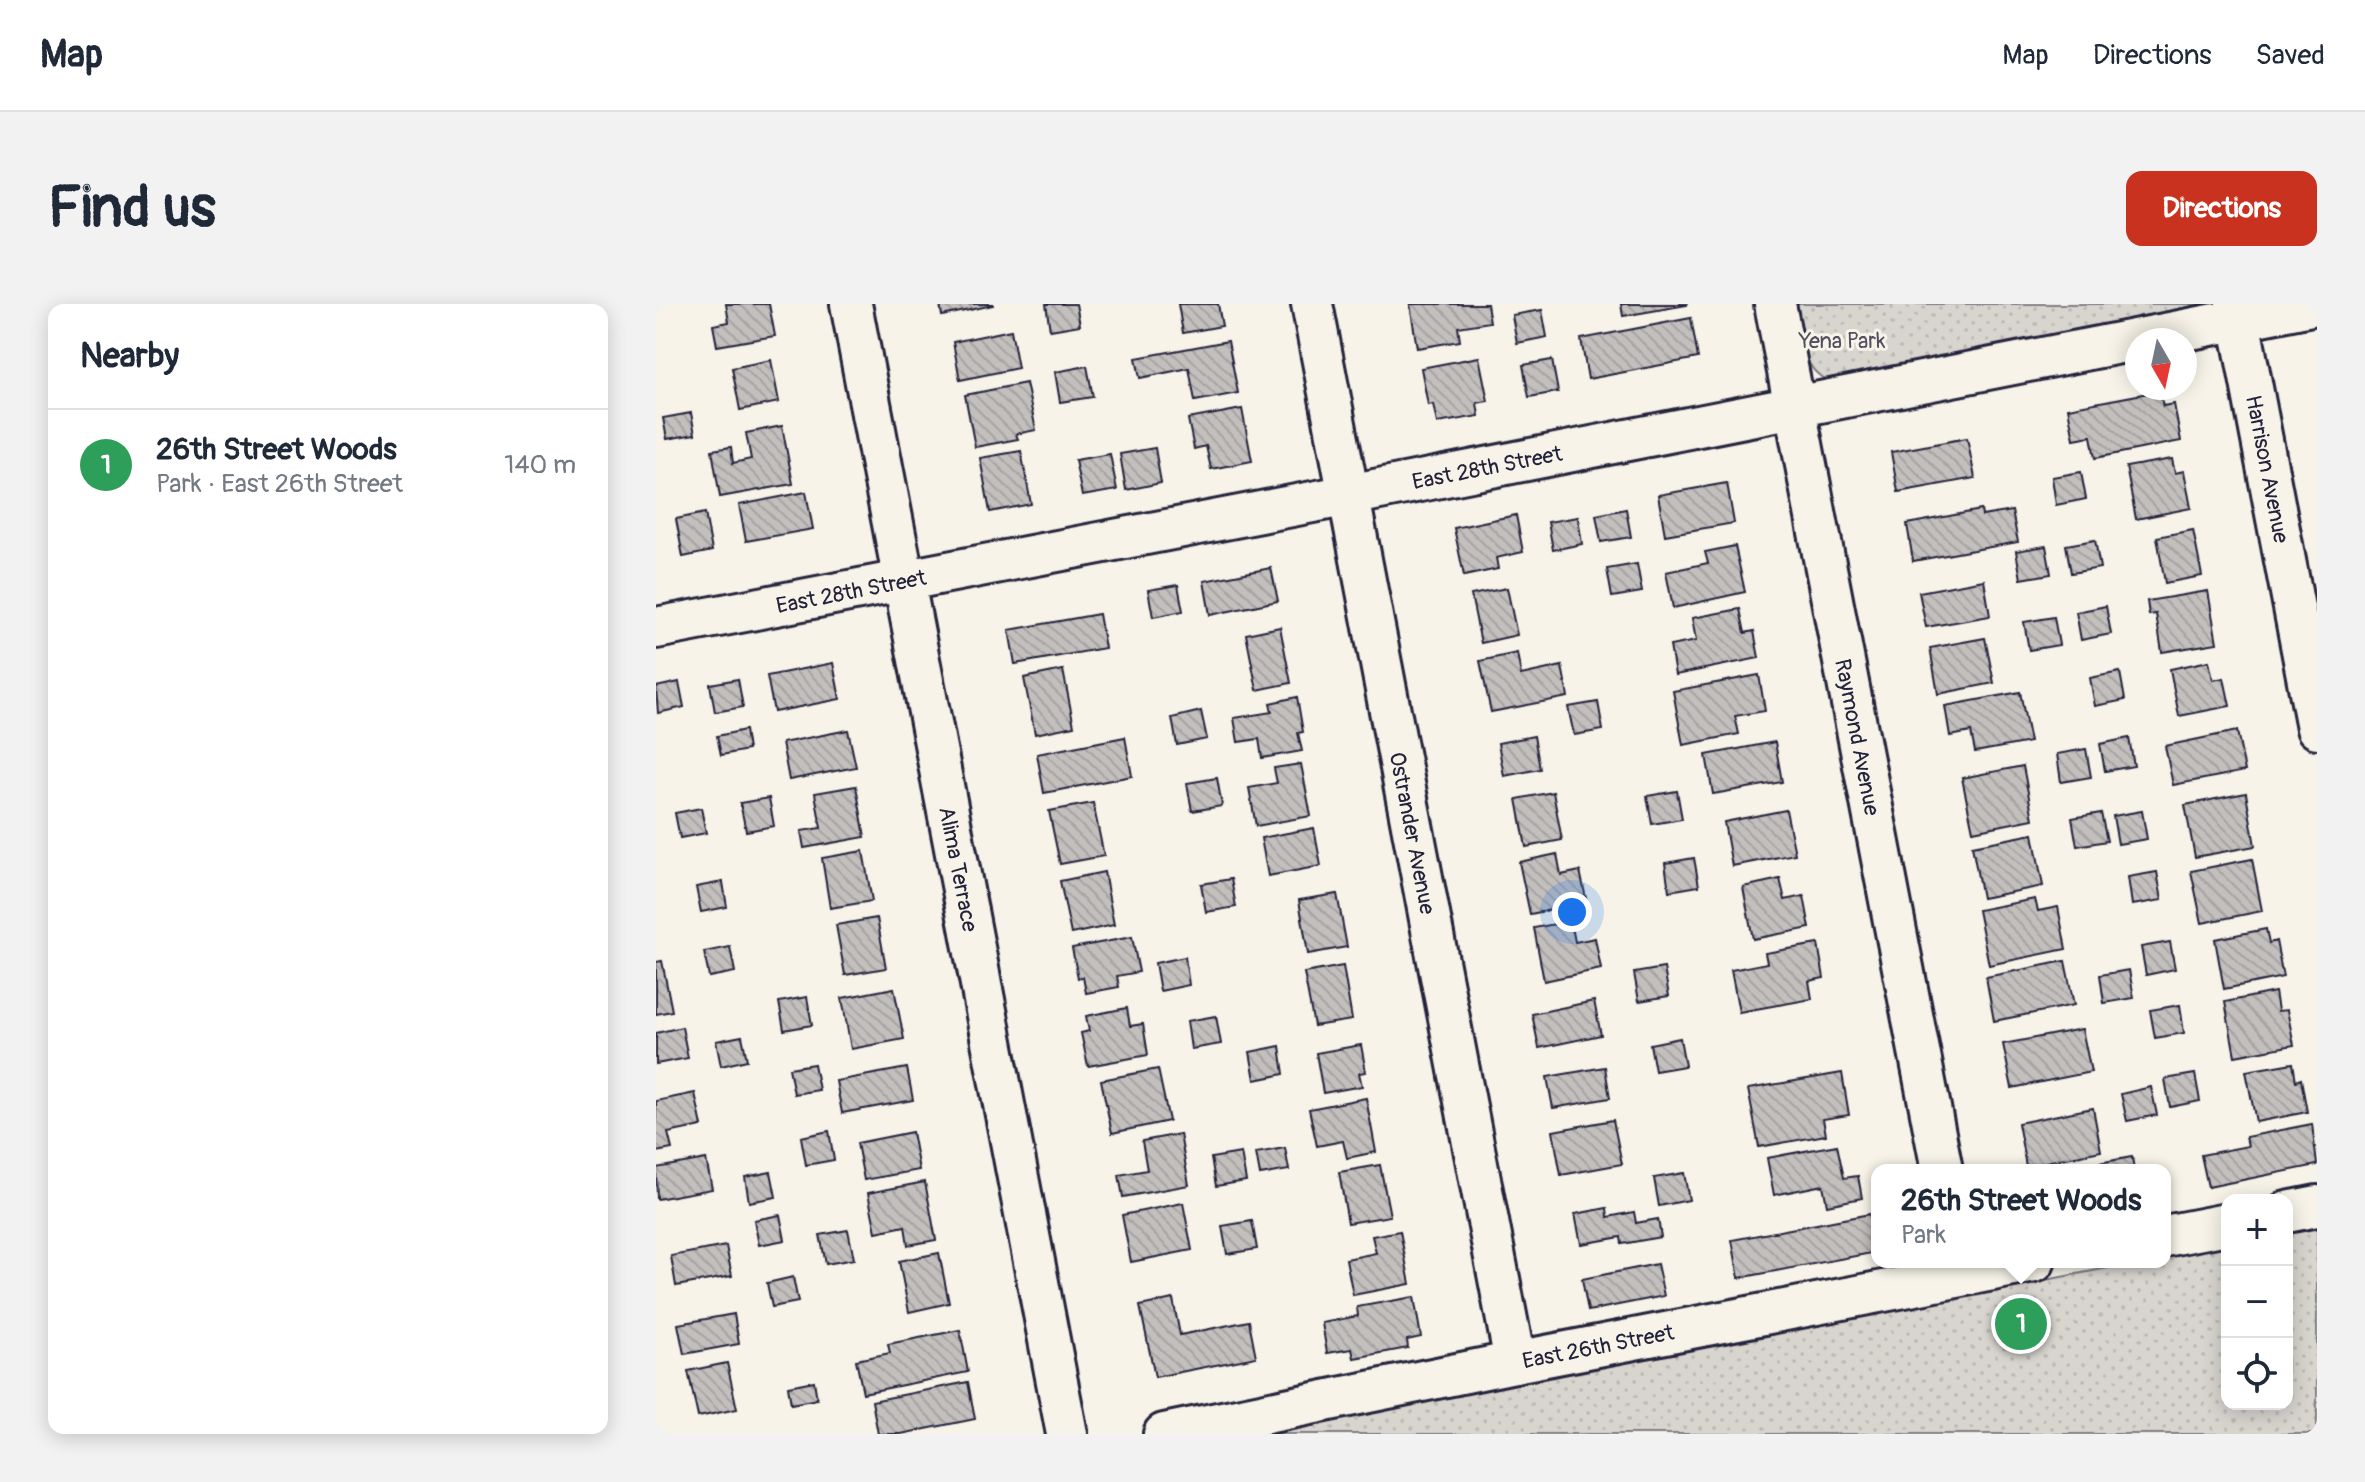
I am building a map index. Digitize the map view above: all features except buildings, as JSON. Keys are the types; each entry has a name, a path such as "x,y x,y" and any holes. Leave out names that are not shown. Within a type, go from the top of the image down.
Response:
{"street":[{"name":"Alima Terrace","path":"851,304 1067,1434"},
{"name":"Ostrander Avenue","path":"1312,304 1515,1362"},
{"name":"Raymond Avenue","path":"1775,304 1941,1164"},
{"name":"East 28th Street","path":"656,628 1349,495 2238,312 2317,304"},
{"name":"Harrison Avenue","path":"2238,312 2317,728"},
{"path":"2293,1211 2317,1206"},
{"path":"2171,1235 2221,1225"},
{"name":"East 26th Street","path":"1164,1434 1961,1269"}],"green space":[{"name":"Yena Park","path":"1796,304 2203,304 1827,380 1811,367 1806,358"},
{"path":"2317,1228 2317,1434 1247,1434 2108,1268 2171,1268 2171,1256 2221,1246 2221,1410 2293,1410 2293,1232"}],"place":[{"name":"26th Street Woods","path":"2021,1324"}]}
